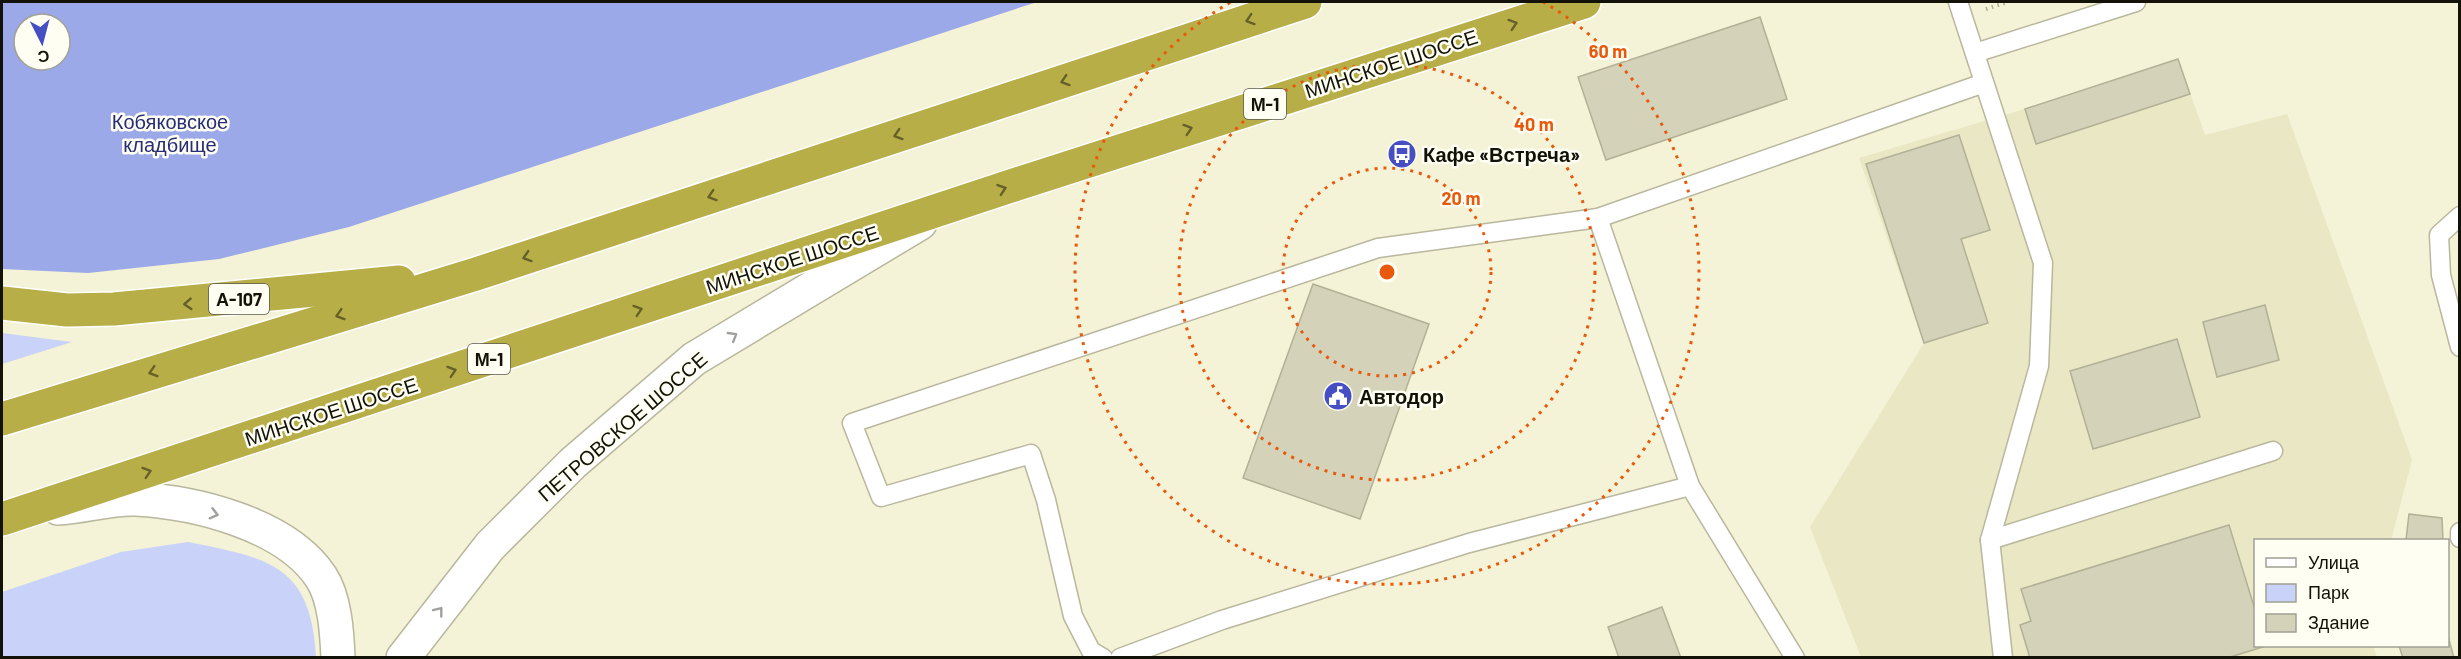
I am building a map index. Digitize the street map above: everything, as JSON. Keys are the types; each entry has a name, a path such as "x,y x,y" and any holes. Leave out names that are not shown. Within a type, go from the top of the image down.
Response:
{"highway":[{"path":"2,419 476,274 1305,2"},
{"name":"МИНСКОЕ ШОССЕ","path":"17,514 947,207 1584,2"},
{"name":"А-107","path":"2,303 67,310 114,309 218,302 476,274"}],"main road":[{"name":"ПЕТРОВСКОЕ ШОССЕ","path":"403,657 490,546 573,463 694,358 947,207"},
{"path":"17,514 134,499 191,507 246,522 289,544 322,578 336,621 338,657"}],"lane":[{"path":"1958,2 2043,263 2039,366 1990,540 2003,657"},
{"path":"1975,53 2136,2"},
{"path":"1103,657 1091,651 1073,616 1046,500 1031,453 881,497 852,423 1378,248 1598,218 1984,83"},
{"path":"2460,216 2439,235 2440,274 2460,347"},
{"path":"1598,218 1690,486 1795,657"},
{"path":"1990,540 2273,451"},
{"path":"1120,657 1222,620 1469,543 1690,486"},
{"path":"2460,532 2460,538"}],"shaded area":[{"path":"2178,59 2205,135 2287,114 2412,460 2391,539 2254,539 2254,647 2373,647 2377,657 1861,657 1810,527 1924,343 1859,158 2025,109"}],"green space":[{"name":"Кобяковское кладбище","path":"2,2 1037,2 349,227 219,259 88,273 2,269"},
{"path":"2,333 72,342 2,364"},
{"path":"188,542 241,554 262,561 280,571 294,584 305,602 312,626 316,657 2,657 2,592 121,552"}],"building":[{"path":"1760,17 1787,99 1606,160 1578,77"},
{"path":"2178,59 2190,94 2036,144 2025,109"},
{"path":"1959,135 1990,230 1961,239 1988,323 1924,343 1866,164"},
{"path":"1313,284 1429,324 1360,519 1243,478"},
{"path":"2265,305 2279,360 2217,377 2203,322"},
{"path":"2177,339 2200,417 2093,449 2070,371"},
{"path":"2409,514 2442,518 2443,539 2406,539"},
{"path":"2229,525 2254,606 2254,647 2263,647 2227,658 2030,658 2020,625 2031,621 2021,589"},
{"path":"1662,607 1681,658 1619,658 1608,627"},
{"path":"2449,640 2454,658 2403,658 2399,647 2449,647"}],"place":[{"name":"Кафе «Встреча»","path":"1402,154"},
{"name":"Автодор","path":"1338,396"}]}
